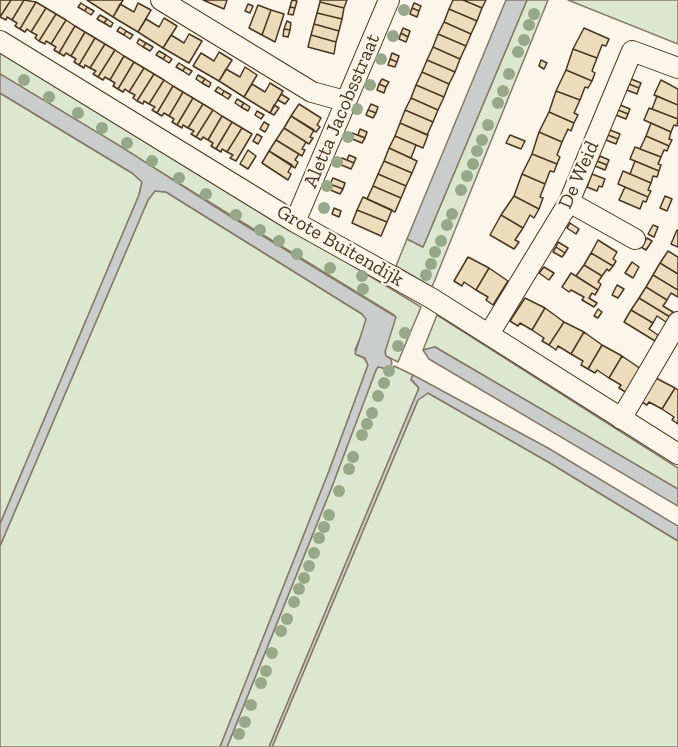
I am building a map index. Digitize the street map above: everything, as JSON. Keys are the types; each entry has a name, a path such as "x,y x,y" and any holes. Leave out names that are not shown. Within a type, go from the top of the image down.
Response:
{"street":[{"name":"Aletta Jacobsstraat","path":"295,222 389,0"},
{"path":"171,3 312,92 345,101"},
{"name":"Grote Buitendijk","path":"0,40 295,222 431,298 678,454"},
{"name":"De Weid","path":"489,334 569,202 632,51 678,69"},
{"path":"569,202 635,239"},
{"path":"621,419 678,322"}],"green space":[{"path":"527,0 548,0 432,287 396,266 407,239 423,247"},
{"path":"568,0 678,0 678,44"},
{"path":"0,52 421,307 398,362 386,356 385,352 394,315 0,74"},
{"path":"0,93 132,173 142,182 139,195 0,524"},
{"path":"155,191 166,192 362,314 366,319 366,324 355,350 368,365 329,471 220,747 0,747 0,546 148,200"},
{"path":"437,315 678,468 678,489 435,347 423,350"},
{"path":"394,366 413,375 411,380 419,388 269,747 227,747 331,489 376,370 382,367 391,371"},
{"path":"428,393 550,463 678,541 678,747 272,747 418,400"}],"shaded area":[{"path":"506,0 527,0 423,247 407,239"},
{"path":"0,74 396,317 385,352 392,364 387,369 378,367 376,370 331,489 227,747 220,747 329,471 368,365 365,358 355,354 366,319 362,314 166,192 155,191 148,200 0,546 0,524 139,195 142,182 132,173 0,93"},
{"path":"435,347 678,489 678,506 429,359 423,350"},
{"path":"413,375 548,448 678,526 678,541 550,463 428,393 418,400 272,747 269,747 419,388 411,379"}],"building":[{"path":"0,0 11,0 0,17"},
{"path":"11,0 24,0 12,20 7,17 6,20 0,17"},
{"path":"24,0 36,2 20,29 12,20"},
{"path":"87,0 123,0 113,17"},
{"path":"203,0 227,0 224,9"},
{"path":"292,0 297,1 295,8 290,7"},
{"path":"320,0 347,0 344,8 320,2"},
{"path":"453,0 463,0 482,8 477,21 449,9"},
{"path":"463,0 486,0 482,8"},
{"path":"36,2 46,8 31,32 27,29 25,32 20,29"},
{"path":"320,2 344,8 342,19 317,13"},
{"path":"81,3 87,7 85,11 78,7"},
{"path":"138,3 151,10 138,32 113,17 120,4 134,12"},
{"path":"414,3 421,6 419,11 412,8"},
{"path":"248,4 253,6 250,13 245,11"},
{"path":"258,5 271,10 262,35 249,28"},
{"path":"87,7 94,11 91,15 85,11"},
{"path":"290,7 295,8 293,15 288,14"},
{"path":"46,8 56,14 39,41 35,38 37,35 31,32"},
{"path":"412,8 419,11 417,17 410,14"},
{"path":"449,9 477,21 471,34 444,22"},
{"path":"271,10 284,14 275,42 262,35"},
{"path":"317,13 342,19 339,31 314,24"},
{"path":"56,14 66,20 51,44 46,41 45,44 39,41"},
{"path":"100,15 107,19 104,23 97,19"},
{"path":"164,18 177,26 163,48 138,32 146,19 159,27"},
{"path":"107,19 113,23 111,27 104,23"},
{"path":"66,20 75,26 59,53 51,44"},
{"path":"287,21 291,23 290,30 284,29"},
{"path":"444,22 471,34 466,46 438,34"},
{"path":"314,24 339,31 336,42 311,35"},
{"path":"75,26 85,32 71,56 66,53 64,56 59,53"},
{"path":"120,27 126,31 124,35 117,31"},
{"path":"403,28 410,31 408,37 401,33"},
{"path":"584,28 609,39 606,46 602,45 597,58 573,49"},
{"path":"284,29 290,30 288,37 283,36"},
{"path":"126,31 133,35 130,39 124,35"},
{"path":"85,32 95,38 79,65 71,56"},
{"path":"401,33 408,37 406,42 399,39"},
{"path":"189,34 202,41 189,63 163,48 171,35 184,43"},
{"path":"438,34 466,46 460,59 433,47"},
{"path":"311,35 336,42 334,54 308,47"},
{"path":"95,38 105,44 90,68 85,65 84,68 79,65"},
{"path":"139,39 146,43 143,47 137,43"},
{"path":"146,43 153,47 150,51 143,47"},
{"path":"105,44 115,50 98,77 93,74 96,71 90,68"},
{"path":"433,47 460,59 455,72 427,60"},
{"path":"573,49 597,58 592,71 595,73 592,81 566,70"},
{"path":"115,50 124,56 110,80 105,77 103,80 98,77"},
{"path":"159,51 166,55 163,59 156,55"},
{"path":"219,52 232,60 219,81 193,66 201,53 214,61"},
{"path":"392,53 399,56 397,62 390,59"},
{"path":"166,55 172,59 169,63 163,59"},
{"path":"124,56 134,62 118,89 110,80"},
{"path":"390,59 397,62 395,67 388,65"},
{"path":"427,60 455,72 449,84 422,72"},
{"path":"541,60 547,63 544,69 539,66"},
{"path":"134,62 144,68 129,92 125,89 123,92 118,89"},
{"path":"179,63 185,67 183,71 176,67"},
{"path":"185,67 192,71 189,75 183,71"},
{"path":"245,67 257,75 244,97 219,81 226,69 240,77"},
{"path":"144,68 154,74 137,101 133,98 135,95 129,92"},
{"path":"566,70 592,81 588,88 585,87 580,100 556,91"},
{"path":"422,72 449,84 444,97 416,85"},
{"path":"154,74 164,80 149,104 144,101 143,104 137,101"},
{"path":"198,75 205,79 202,83 196,79"},
{"path":"205,79 211,83 209,87 202,83"},
{"path":"382,79 389,82 386,87 379,84"},
{"path":"631,79 641,83 639,88 629,84"},
{"path":"164,80 173,86 157,113 152,110 155,107 149,104"},
{"path":"661,80 678,89 678,105 654,95"},
{"path":"270,83 283,91 270,113 244,97 252,84 265,92"},
{"path":"379,84 386,87 384,93 377,90"},
{"path":"629,84 639,88 637,94 627,90"},
{"path":"416,85 444,97 438,110 411,98"},
{"path":"173,86 183,92 169,116 164,113 162,116 157,113"},
{"path":"218,87 224,91 222,95 215,91"},
{"path":"224,91 231,95 228,99 222,95"},
{"path":"556,91 580,100 574,113 578,115 574,123 549,112"},
{"path":"183,92 193,98 177,125 169,116"},
{"path":"281,94 289,99 285,104 278,100"},
{"path":"657,96 678,105 678,119 652,109"},
{"path":"193,98 203,104 188,128 183,125 182,128 177,125"},
{"path":"411,98 438,110 433,122 405,110"},
{"path":"237,99 244,103 241,107 235,103"},
{"path":"244,103 250,107 248,111 241,107"},
{"path":"203,104 213,110 196,137 191,134 194,131 188,128"},
{"path":"299,104 321,118 317,125 320,127 316,132 291,116"},
{"path":"371,104 378,107 376,113 368,110"},
{"path":"274,105 279,108 274,115 270,113"},
{"path":"620,105 630,109 628,114 618,110"},
{"path":"649,108 678,119 677,126 674,125 671,132 644,120"},
{"path":"213,110 222,116 208,140 203,137 201,140 196,137"},
{"path":"368,110 376,113 373,118 366,115"},
{"path":"405,110 433,122 427,135 400,123"},
{"path":"618,110 628,114 626,119 616,115"},
{"path":"257,111 264,115 261,119 255,115"},
{"path":"549,112 574,123 571,131 568,129 562,142 539,132"},
{"path":"222,116 232,122 216,149 208,140"},
{"path":"291,116 314,130 309,144 284,128"},
{"path":"232,122 242,128 227,152 222,149 221,152 216,149"},
{"path":"264,122 269,125 265,132 260,129"},
{"path":"400,123 428,135 423,148 395,136"},
{"path":"651,123 671,132 669,139 672,140 669,146 646,136"},
{"path":"242,128 252,134 236,161 230,158 233,155 227,152"},
{"path":"284,128 306,142 302,149 305,150 302,156 276,140"},
{"path":"360,129 367,132 365,138 358,135"},
{"path":"610,130 620,134 618,139 608,135"},
{"path":"539,132 562,142 557,155 560,157 557,164 532,154"},
{"path":"352,133 365,138 362,143 350,138"},
{"path":"257,134 262,137 258,144 253,141"},
{"path":"510,135 525,141 521,149 506,143"},
{"path":"608,135 618,139 616,144 606,140"},
{"path":"395,136 416,145 411,158 389,148"},
{"path":"646,136 669,146 661,157 640,149"},
{"path":"276,140 299,154 295,160 298,162 295,168 269,151"},
{"path":"635,147 661,157 658,164 661,165 659,171 630,159"},
{"path":"389,148 417,161 412,173 384,161"},
{"path":"248,150 256,156 248,169 240,164"},
{"path":"269,151 292,165 288,172 291,174 288,180 262,163"},
{"path":"532,154 557,164 554,172 550,171 545,184 522,174"},
{"path":"349,155 356,158 354,163 347,160"},
{"path":"600,156 609,160 607,165 597,161"},
{"path":"342,158 354,163 351,169 339,164"},
{"path":"384,161 412,173 406,186 378,174"},
{"path":"597,161 607,165 605,170 595,166"},
{"path":"635,161 659,171 657,177 653,176 651,183 630,174"},
{"path":"623,171 651,183 648,197 618,184"},
{"path":"378,174 406,186 401,198 373,186"},
{"path":"522,174 545,184 540,197 543,198 539,209 514,196"},
{"path":"592,174 605,179 602,187 599,186 597,191 587,187"},
{"path":"333,178 345,183 343,189 330,184"},
{"path":"330,184 343,189 340,194 328,189"},
{"path":"373,186 401,198 395,212 367,199"},
{"path":"625,187 648,197 646,202 643,201 640,209 619,200"},
{"path":"514,196 539,209 534,218 530,215 523,228 501,215"},
{"path":"665,196 672,199 667,211 660,208"},
{"path":"363,197 392,210 387,222 357,210"},
{"path":"334,208 341,211 339,217 332,214"},
{"path":"357,210 387,222 381,236 352,223"},
{"path":"501,215 523,228 515,240 519,242 514,249 490,235"},
{"path":"570,223 579,229 576,234 567,228"},
{"path":"653,225 658,227 654,237 648,234"},
{"path":"678,231 678,247 671,244"},
{"path":"647,238 652,241 646,250 641,247"},
{"path":"598,240 617,252 613,259 616,261 613,266 591,253"},
{"path":"558,242 568,248 565,253 556,247"},
{"path":"556,247 565,253 562,257 553,252"},
{"path":"668,251 678,257 678,274 660,263"},
{"path":"591,253 613,266 609,271 607,269 602,276 584,265"},
{"path":"468,257 489,268 476,290 464,282 462,286 454,281"},
{"path":"632,262 639,267 633,278 625,273"},
{"path":"660,263 678,274 678,290 653,275"},
{"path":"584,265 602,276 598,282 601,284 598,290 576,276"},
{"path":"544,267 554,273 549,280 539,273"},
{"path":"489,268 508,281 493,305 486,300 488,297 476,290"},
{"path":"571,273 598,290 589,298 597,303 594,307 582,300 584,297 562,287"},
{"path":"653,275 678,290 678,297 671,293 667,300 646,287"},
{"path":"617,285 624,289 618,298 612,295"},
{"path":"646,287 667,300 663,306 673,312 670,317 639,298"},
{"path":"525,298 545,308 532,330 520,323 518,326 510,321"},
{"path":"639,298 670,317 666,322 657,316 653,323 631,310"},
{"path":"545,308 564,322 549,345 542,341 544,338 532,330"},
{"path":"598,309 602,312 598,318 594,316"},
{"path":"631,310 653,323 649,329 658,335 655,341 624,322"},
{"path":"564,322 584,332 571,354 558,346 556,350 549,345"},
{"path":"584,332 602,345 588,369 581,365 583,361 571,354"},
{"path":"602,345 622,356 609,378 597,370 595,373 588,369"},
{"path":"622,356 641,369 627,393 619,388 621,385 609,378"},
{"path":"654,377 675,388 662,409 649,402 647,405 640,401"},
{"path":"675,388 678,390 678,424 672,420 674,417 662,409"}]}
